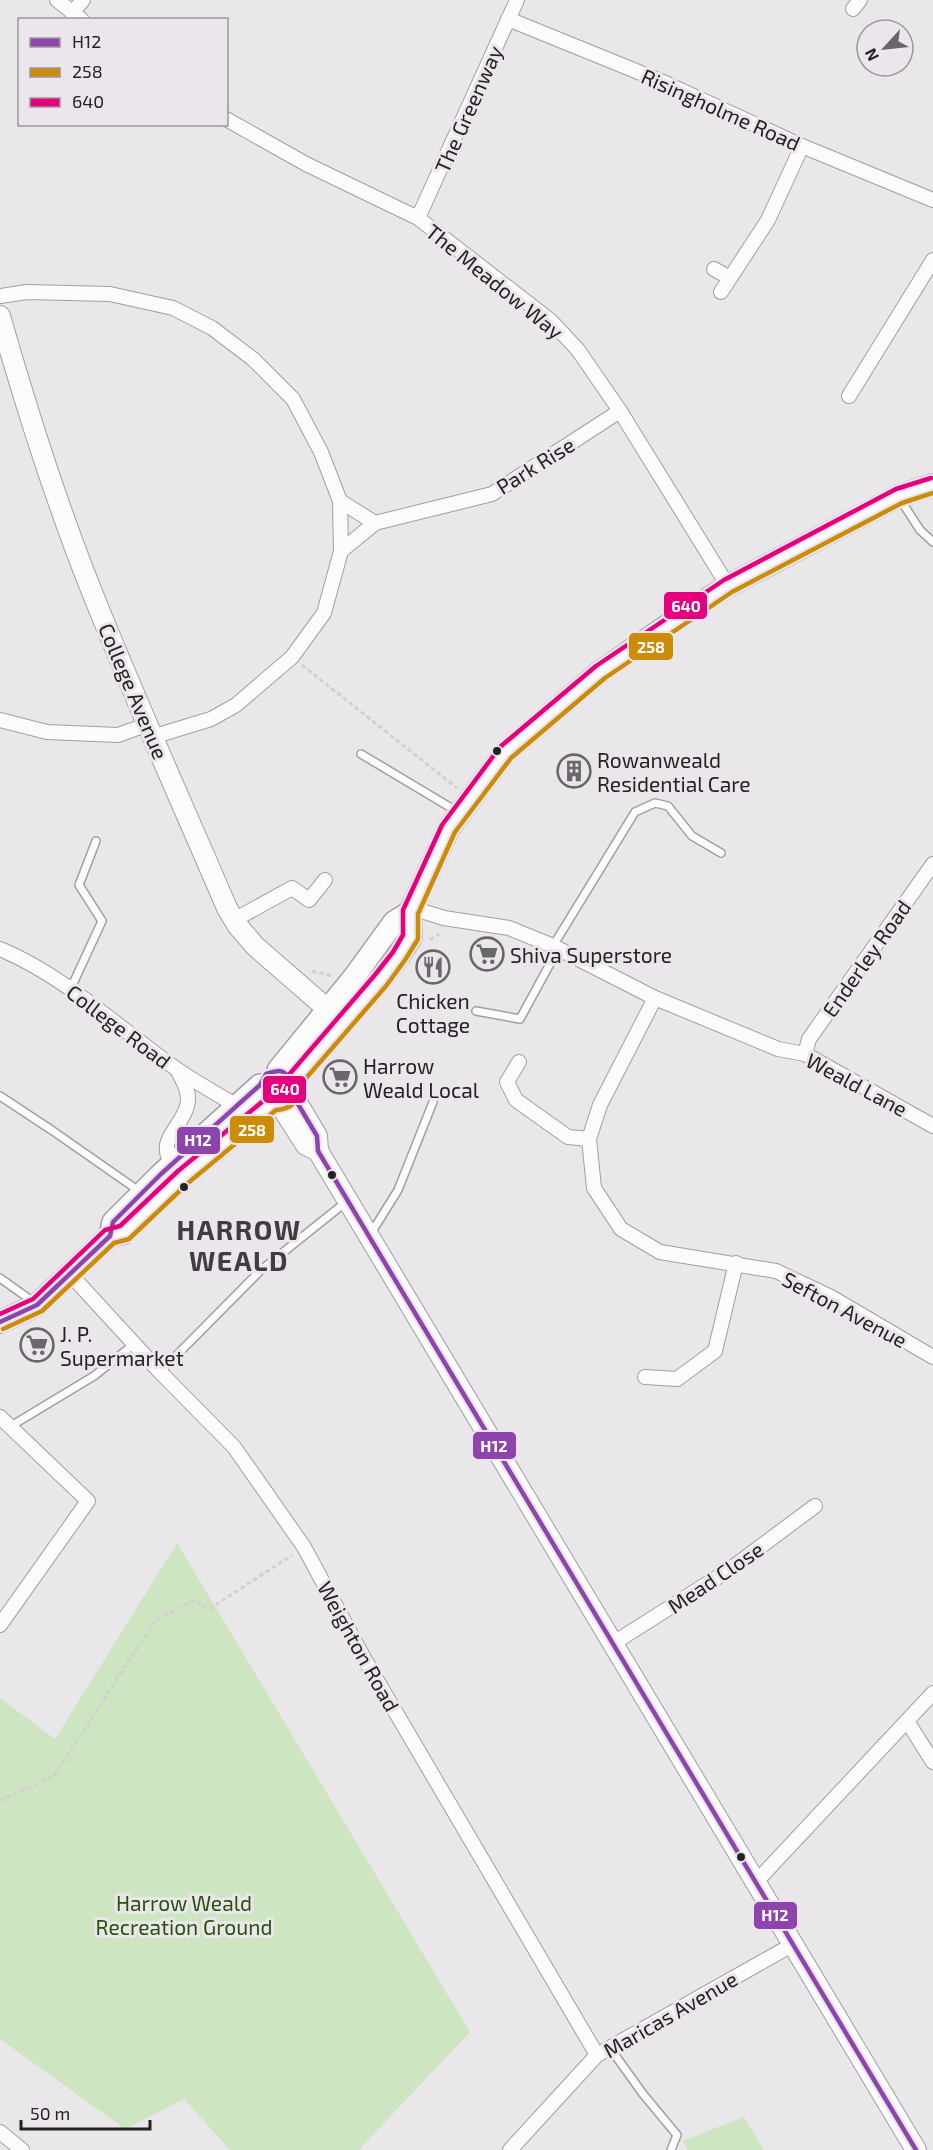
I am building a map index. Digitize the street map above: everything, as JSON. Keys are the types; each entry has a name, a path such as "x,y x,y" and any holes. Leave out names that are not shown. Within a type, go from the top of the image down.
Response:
{"main road":[{"path":"110,1236 113,1222 142,1194 177,1171 283,1090 334,1015 380,981 411,937 411,910 449,828 505,753 600,672 728,586 898,496 933,485"},
{"path":"0,1322 37,1305 110,1236 124,1233 177,1171 237,1106 260,1085 266,1074 283,1090"}],"street":[{"path":"57,0 77,16 83,0"},
{"name":"The Greenway","path":"418,218 517,0"},
{"name":"Risingholme Road","path":"508,19 663,82 802,146 933,200"},
{"name":"The Meadow Way","path":"228,120 306,164 418,218 551,321 578,350 620,411 728,586"},
{"path":"721,292 768,220 802,146"},
{"path":"849,396 933,260"},
{"path":"714,269 730,278"},
{"path":"0,296 27,292 110,294 173,308 212,328 253,359 293,399 321,452 340,501 341,551 324,613 292,657 236,705 212,718 118,735 47,732 0,720"},
{"name":"College Avenue","path":"0,316 25,404 89,584 149,731 234,920 255,946 334,1015"},
{"name":"Park Rise","path":"341,551 375,523 492,494 620,411"},
{"path":"340,501 375,523"},
{"name":"Enderley Road","path":"805,1054 809,1039 933,864"},
{"path":"234,920 292,888 309,900 325,880"},
{"name":"Weald Lane","path":"411,910 444,918 509,928 556,947 655,998 778,1050 805,1054 933,1126"},
{"name":"College Road","path":"0,949 20,957 71,988 178,1071 237,1106"},
{"name":"Sefton Avenue","path":"655,998 600,1105 589,1139 594,1188 621,1229 660,1252 776,1271 831,1297 933,1357"},
{"path":"519,1062 507,1082 516,1100 568,1137 589,1139"},
{"path":"177,1171 167,1153 167,1140 187,1107 188,1093 178,1071"},
{"path":"283,1090 317,1136 318,1151 347,1201 916,2150"},
{"path":"645,1377 677,1379 715,1351 736,1263"},
{"name":"Weighton Road","path":"70,1274 160,1372 234,1447 304,1547 365,1660 597,2055"},
{"path":"0,1417 88,1501 0,1625"},
{"name":"Mead Close","path":"612,1644 729,1570 815,1506"},
{"path":"755,1883 933,1693"},
{"path":"907,1721 933,1762"},
{"name":"Maricas Avenue","path":"510,2150 597,2055 792,1945"},
{"path":"0,2133 22,2150"}],"lane":[{"path":"898,496 920,530 933,542"},
{"path":"361,754 465,806"},
{"path":"476,1011 519,1019 556,947 635,812 655,803 668,806 692,836 721,853"},
{"path":"71,988 102,921 79,885 96,841"},
{"path":"0,1096 142,1194"},
{"path":"369,1237 398,1190 434,1102"},
{"path":"160,1372 261,1270 347,1201"},
{"path":"0,1278 37,1305"},
{"path":"11,1426 94,1376 134,1344"},
{"path":"610,2048 643,2094 677,2135 671,2150"}],"path":[{"path":"292,657 465,806"},
{"path":"0,1800 54,1776 155,1621 194,1600 208,1610 304,1547"}],"green space":[{"name":"Harrow Weald Recreation Ground","path":"177,1543 470,2032 359,2150 230,2150 184,2099 125,2129 0,2039 0,1698 55,1739"},
{"path":"744,2117 764,2150 688,2150 682,2141"}],"transit line":[{"name":"640","path":"0,1314 33,1299 105,1230 120,1226 178,1171 268,1097 284,1092 287,1077 393,952 403,935 403,910 442,825 500,747 596,666 724,580 896,489 931,478"},
{"name":"258","path":"3,1329 42,1311 114,1243 129,1239 188,1183 276,1110 287,1108 294,1103 299,1095 301,1084 386,986 405,960 418,939 418,914 455,832 511,758 605,678 732,592 902,503 933,493"},
{"name":"H12","path":"0,1322 37,1305 110,1236 113,1222 161,1174 260,1085 266,1074 278,1071 286,1074 293,1081 292,1094 317,1136 318,1151 916,2150"}],"place":[{"name":"Rowanweald Residential Care","path":"574,771"},
{"name":"Shiva Superstore","path":"487,954"},
{"name":"Chicken Cottage","path":"433,967"},
{"name":"Harrow Weald Local","path":"340,1077"},
{"name":"J. P. Supermarket","path":"37,1345"}],"district":[{"name":"HARROW WEALD","path":"239,1244"}]}
